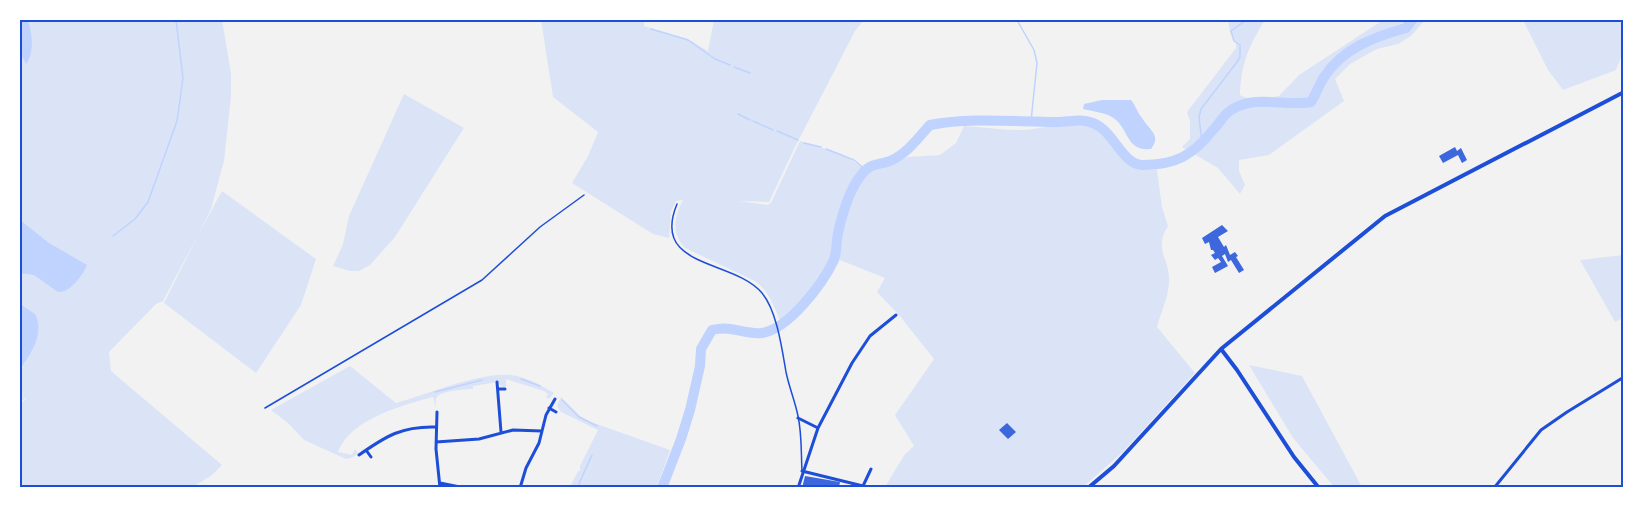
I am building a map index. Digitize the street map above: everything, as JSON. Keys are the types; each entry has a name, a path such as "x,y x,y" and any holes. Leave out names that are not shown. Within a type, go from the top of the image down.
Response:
{"street":[{"path":"1088,488 1114,465 1221,349 1385,216 1623,92"},
{"path":"798,488 818,428 852,363 870,336 896,315"},
{"path":"1221,349 1294,457 1319,488"},
{"path":"1494,488 1541,430 1623,378"},
{"path":"497,382 501,432"},
{"path":"499,389 505,389"},
{"path":"520,488 526,468 537,449 549,408 555,399"},
{"path":"549,408 556,412"},
{"path":"437,412 436,442 440,485 465,488"},
{"path":"798,417 818,428"},
{"path":"359,455 381,438 394,433 410,428 436,427"},
{"path":"436,442 479,439 501,432 518,430 542,431"},
{"path":"366,450 371,457"},
{"path":"802,471 864,486 871,469"}],"lane":[{"path":"677,204 671,228 677,246 686,253 754,286 765,298 777,329 798,417 802,471"}],"path":[{"path":"265,408 482,280 540,227 584,195"}],"shaded area":[{"path":"20,20 222,20 231,73 231,97 224,161 211,209 163,301 156,304 109,352 111,371 222,465 212,475 193,487 20,487 20,405 27,397 20,402"},
{"path":"541,20 644,20 644,26 688,39 708,51 714,20 864,20 855,31 769,202 739,201 767,205 771,203 800,141 842,154 870,172 881,165 892,164 908,157 940,155 956,143 964,126 1020,130 1076,124 1094,128 1103,134 1120,155 1133,166 1157,170 1162,207 1168,226 1162,241 1162,248 1169,273 1169,287 1157,327 1195,373 1123,452 1083,487 885,487 905,454 914,446 895,415 934,359 899,315 877,292 885,278 835,258 805,304 781,323 768,295 755,281 685,248 678,237 675,225 683,200 676,201 671,211 669,238 653,234 572,183 588,156 598,132 553,97"},
{"path":"1228,20 1265,20 1250,47 1242,73 1240,95 1253,101 1279,96 1299,75 1383,20 1425,20 1411,36 1398,44 1377,49 1350,64 1335,79 1344,101 1269,155 1239,160 1239,171 1245,185 1240,194 1218,168 1182,147 1190,139 1190,121 1187,112 1236,48"},
{"path":"1523,20 1623,20 1623,53 1616,70 1563,90 1548,70"},
{"path":"404,94 464,128 395,237 370,265 359,271 333,266 343,244 349,216"},
{"path":"222,191 316,259 301,305 256,373 164,303"},
{"path":"1623,255 1623,318 1615,322 1580,260"},
{"path":"1249,365 1302,376 1362,487 1334,487 1293,438"},
{"path":"350,366 396,403 469,380 498,375 522,378 554,393 549,399 546,397 548,394 544,391 506,379 506,388 498,382 473,386 473,389 443,393 436,398 436,408 433,397 407,404 365,422 344,440 338,452 352,455 355,449 358,453 346,459 304,440 288,423 271,410"},
{"path":"561,397 580,416 591,422 670,450 657,487 570,487 580,471 580,466 598,430 561,412 557,406"}],"water":[{"path":"20,20 28,20 31,37 31,54 26,64 20,52"},
{"path":"1102,100 1131,100 1155,136 1151,149 1143,149 1133,144 1121,125 1112,117 1083,109 1084,104"},
{"path":"20,220 49,243 87,265 79,278 67,290 58,292 34,275 20,273"},
{"path":"20,304 35,314 38,321 38,336 20,369"}],"building":[{"path":"1455,147 1457,151 1461,148 1467,160 1462,163 1458,155 1443,163 1439,156"},
{"path":"1222,225 1228,231 1218,237 1224,247 1226,245 1230,255 1235,252 1238,256 1236,257 1244,270 1239,273 1231,260 1228,262 1225,254 1222,256 1228,266 1215,273 1212,267 1221,262 1218,258 1215,260 1211,255 1215,253 1211,250 1209,242 1205,244 1202,238"},
{"path":"1007,423 1016,432 1008,439 999,430"},
{"path":"805,476 840,482 839,487 829,485 828,488 815,488 807,485 807,488 802,488"}],"waterway":[{"path":"113,236 135,219 148,202 177,121 183,78 176,20"},
{"path":"1017,20 1034,50 1037,63 1031,121"},
{"path":"1202,143 1199,117 1201,109 1240,57 1240,45 1234,41 1231,31 1246,20"},
{"path":"662,488 690,410 700,366 701,349 712,330 726,329 762,333 772,330 794,314 814,292 834,260 844,212 859,178 869,167 890,161 902,154 930,125 978,121 1084,121 1100,127 1123,154 1136,164 1165,163 1191,152 1206,139 1226,114 1241,105 1261,102 1311,102 1324,77 1340,58 1360,45 1406,28 1412,20"},
{"path":"651,29 688,40 715,59 730,65"},
{"path":"734,67 750,73"},
{"path":"738,114 750,120"},
{"path":"753,121 773,130"},
{"path":"777,131 798,140"},
{"path":"804,143 821,147"},
{"path":"826,149 854,160 866,170"},
{"path":"521,379 540,386"},
{"path":"435,392 482,380"},
{"path":"562,400 579,417 597,426"},
{"path":"577,488 592,455"}]}
